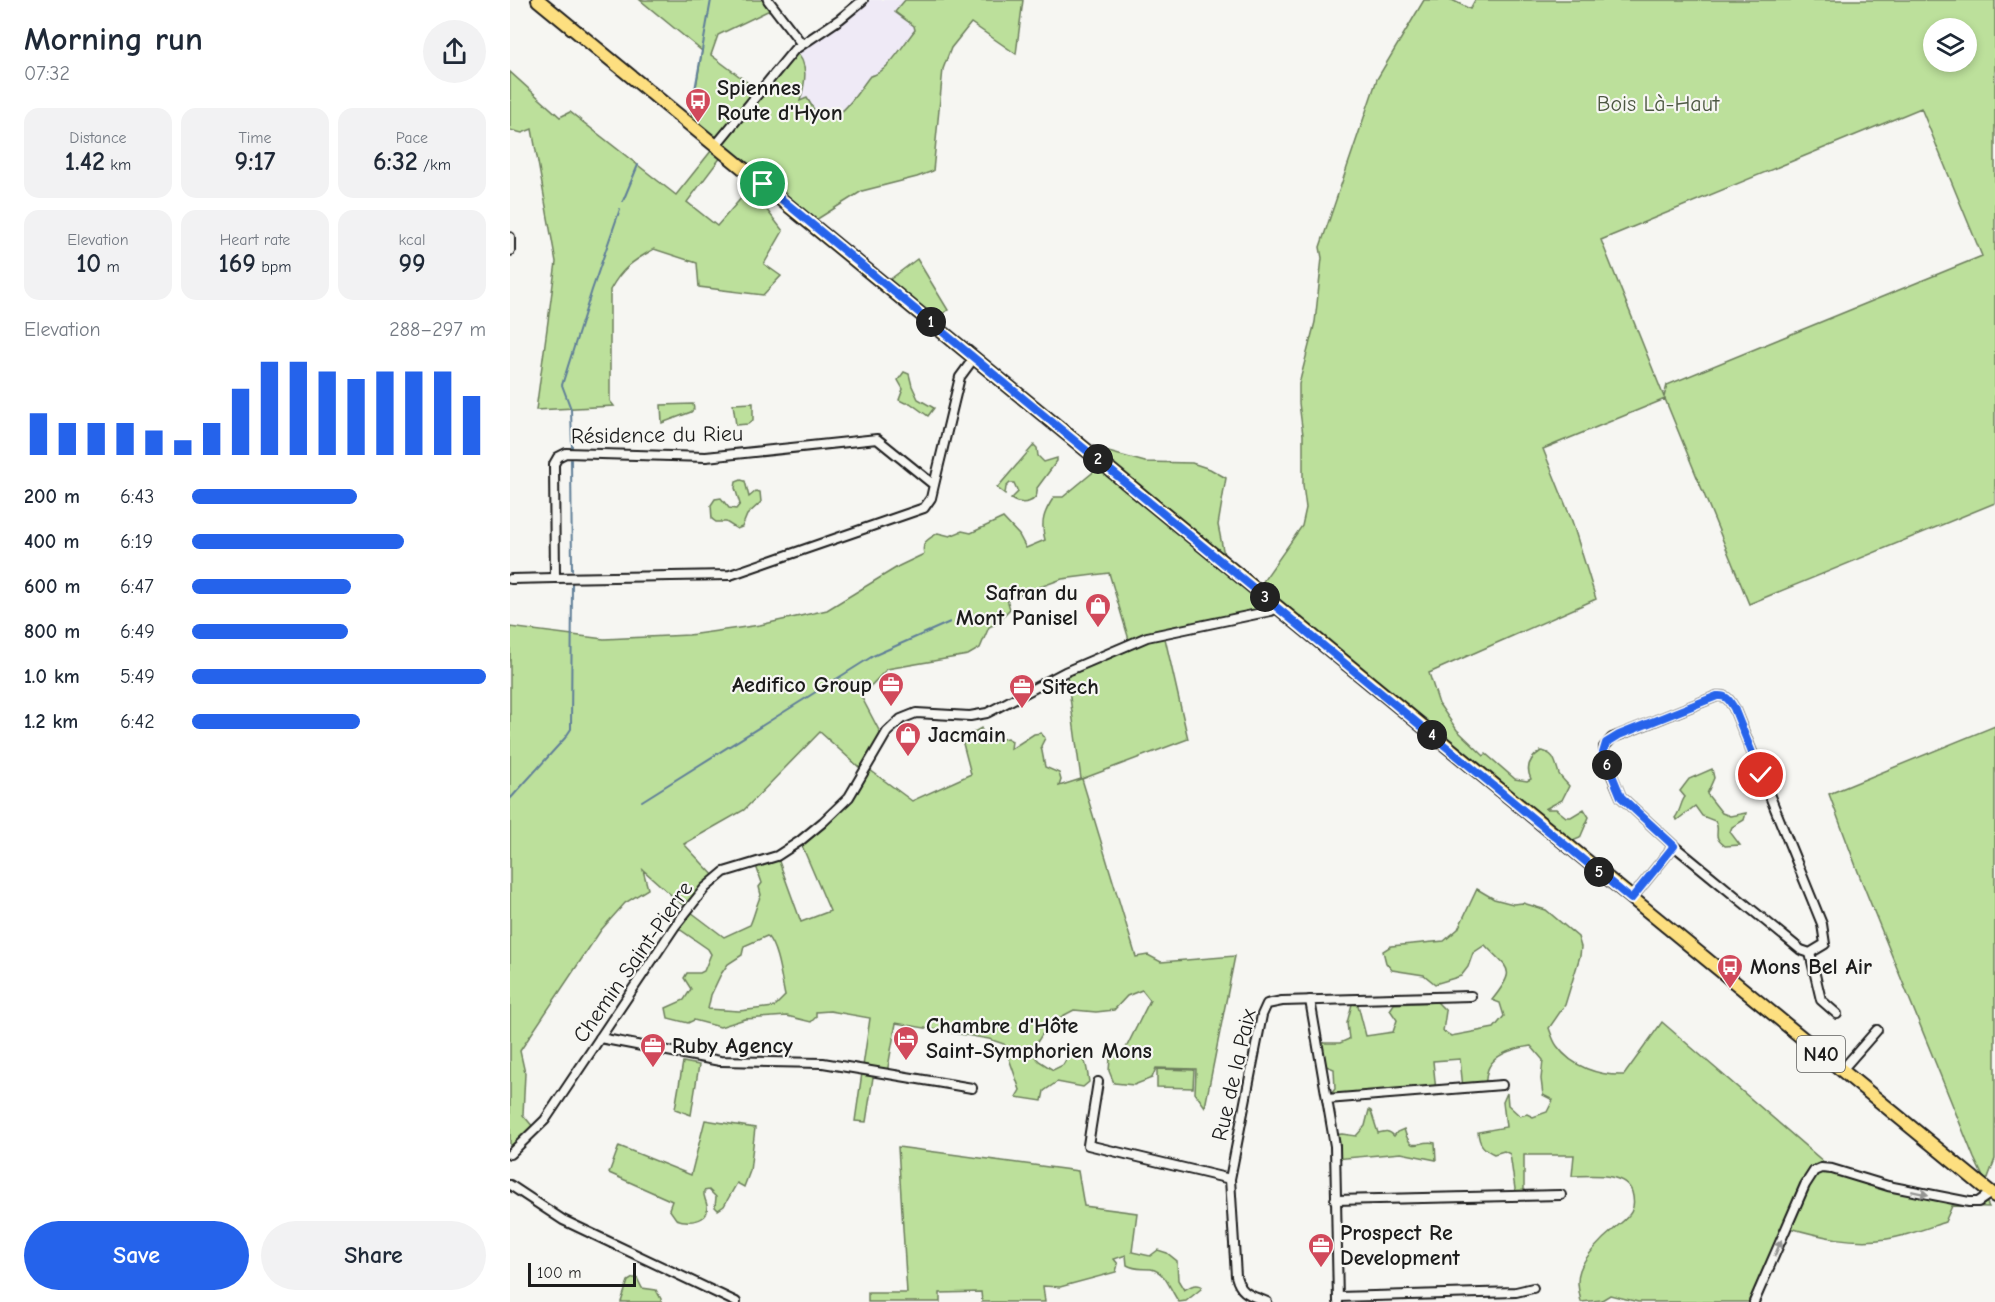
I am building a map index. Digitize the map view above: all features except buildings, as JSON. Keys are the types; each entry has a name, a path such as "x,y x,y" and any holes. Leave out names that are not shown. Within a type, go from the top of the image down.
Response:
{"main road":[{"name":"N40","path":"538,0 1993,1194"}],"street":[{"path":"768,0 801,43"},
{"path":"716,145 778,67 801,43 840,19 863,0"},
{"path":"510,237 510,251"},
{"path":"511,579 730,575 917,511 928,503 960,377 974,358"},
{"name":"Résidence du Rieu","path":"555,578 554,464 558,457 566,453 706,457 877,439 934,485"},
{"name":"Chemin Saint-Pierre","path":"510,1154 545,1120 678,921 705,888 724,872 777,856 823,822 849,797 887,732 901,719 916,713 970,716 987,713 1065,672 1138,640 1271,611 1278,607"},
{"path":"1722,695 1730,701 1734,708 1822,924 1825,944 1810,953 1801,950 1674,846 1621,797 1604,757 1603,749 1612,738 1722,695"},
{"path":"1631,899 1674,846"},
{"path":"1810,953 1821,1000 1837,1014"},
{"name":"Rue de la Paix","path":"1267,1302 1239,1288 1236,1276 1230,1179 1262,1015 1267,1004 1282,1001 1471,996"},
{"path":"1310,1000 1335,1146 1338,1299 1516,1292 1533,1288"},
{"path":"1841,1071 1877,1030"},
{"path":"600,1038 712,1060 823,1063 972,1088"},
{"path":"1098,1083 1088,1145 1230,1179"},
{"path":"1327,1099 1502,1086"},
{"path":"1755,1302 1805,1185 1814,1171 1821,1168 1832,1169 1888,1186 1969,1202 1978,1202 1993,1194"},
{"path":"510,1185 563,1220 736,1302"},
{"path":"1335,1200 1561,1195"}],"shaded area":[{"path":"863,0 906,0 895,12 914,26 915,30 886,67 878,75 870,76 842,112 829,120 821,121 800,102 794,50"}],"green space":[{"path":"640,0 768,0 774,8 718,35 711,55 759,91 794,50 802,61 805,74 800,101 807,98 821,121 843,110 870,76 883,70 889,64 915,30 914,26 895,12 905,0 1023,0 1016,54 971,23 951,48 943,69 933,171 862,191 811,223 724,153 687,202 717,226 750,188 783,231 764,264 781,276 763,295 699,287 697,263 654,249 629,266 610,290 610,401 614,406 536,410 556,262 532,129 522,133 510,130 510,72 560,117 570,112 676,195 715,146 690,124 702,51"},
{"name":"Bois Là-Haut","path":"1424,0 1452,0 1470,9 1475,0 1995,0 1995,503 1749,604 1665,399 1543,449 1572,521 1596,599 1429,673 1439,704 1457,730 1484,756 1486,754 1515,779 1527,781 1531,779 1528,771 1530,763 1541,751 1552,756 1559,774 1569,786 1562,800 1545,809 1556,809 1566,817 1571,817 1584,809 1589,817 1580,838 1568,843 1488,771 1484,777 1278,608 1164,634 1188,739 1082,779 1136,957 1148,955 1161,962 1235,956 1205,1107 1195,1093 1196,1069 1156,1068 1152,1078 1134,1085 1114,1083 1109,1071 1110,1058 1125,1050 1150,1000 1142,990 1127,996 1114,1010 1096,1012 1074,1010 1049,1023 1031,1052 1039,1061 1053,1070 1063,1065 1070,1053 1077,1051 1085,1061 1089,1082 1083,1087 1057,1082 1044,1091 1042,1101 1016,1097 1020,1090 1004,1044 989,1039 896,1023 887,1073 874,1071 866,1122 855,1121 870,1018 830,1011 816,1012 816,1017 811,1022 787,1016 745,1019 720,1027 694,1020 688,1023 668,1018 666,1008 684,1000 691,989 684,978 687,973 704,971 711,954 708,949 675,926 687,909 643,870 648,889 625,903 601,930 520,1051 525,1073 523,1115 534,1128 510,1154 510,627 604,639 689,635 760,625 827,610 899,566 924,554 924,544 938,533 950,536 962,531 971,533 1003,518 1019,535 1026,548 1045,540 1044,517 1054,497 1063,497 1103,464 1079,444 1145,462 1192,463 1226,478 1218,525 1226,565 1257,590 1302,526 1306,508 1299,384 1315,322 1322,258 1320,247 1377,79","holes":["1921,108 1982,256 1667,385 1664,397 1601,240","1109,573 1130,643 1067,675 1081,779 1059,786 1061,780 1059,773 1045,767 1041,746 1045,738 1041,733 1034,734 1011,749 1012,741 1007,738 986,742 981,740 983,733 981,728 967,736 961,736 971,774 912,801 866,767 883,738 861,696 887,669 968,655 980,648 989,627 1002,621 1003,616 1010,609 1007,599 1062,579","820,732 861,769 842,805 800,841 830,911 801,922 777,856 755,863 762,883 759,887 761,895 750,925 724,937 687,909 716,878 684,844 744,810","767,936 776,956 785,996 774,1007 739,1011 708,1009 711,995 721,974 728,964 742,955 744,946"]},
{"path":"917,259 948,310 930,322 884,284"},
{"path":"904,372 909,374 918,399 934,408 928,416 910,403 899,400 903,389 898,380"},
{"path":"753,403 753,420 748,424 736,425 733,404"},
{"path":"693,404 694,409 691,412 662,423 661,405"},
{"path":"1034,445 1038,456 1044,462 1057,458 1057,461 1037,488 1033,500 1025,503 1015,501 1011,499 1018,492 1014,483 1006,487 1005,494 997,488"},
{"path":"745,481 749,497 756,491 760,492 761,502 747,515 742,527 737,529 726,522 716,522 712,519 711,505 715,499 721,498 729,508 736,509 740,504 735,488 736,482"},
{"path":"1995,726 1995,1159 1986,1183 1860,877 1829,794"},
{"path":"1712,769 1714,778 1707,794 1722,813 1730,816 1746,813 1744,820 1732,827 1730,832 1740,845 1725,846 1718,839 1715,821 1702,816 1695,806 1677,820 1675,818 1685,797 1680,791 1689,779"},
{"path":"1477,889 1494,899 1513,904 1523,903 1546,910 1578,937 1581,947 1580,956 1565,1005 1549,1028 1557,1046 1578,1065 1605,1074 1624,1075 1662,1022 1832,1169 1969,1202 1985,1199 1989,1207 1952,1206 1945,1222 1887,1239 1862,1241 1837,1239 1787,1227 1754,1302 1638,1302 1610,1295 1602,1300 1581,1302 1578,1282 1582,1265 1599,1243 1630,1214 1633,1205 1632,1192 1628,1185 1614,1178 1572,1176 1574,1155 1524,1155 1524,1195 1516,1196 1510,1154 1504,1151 1494,1154 1487,1150 1479,1140 1478,1132 1506,1127 1503,1102 1507,1093 1508,1105 1520,1116 1527,1114 1533,1117 1547,1112 1553,1100 1543,1095 1541,1079 1543,1060 1531,1046 1513,1050 1492,1062 1488,1069 1485,1087 1463,1088 1460,1059 1433,1061 1436,1091 1327,1099 1335,1089 1334,1069 1321,1064 1317,1043 1340,1043 1349,1039 1347,1023 1352,1004 1358,1005 1366,1036 1393,1032 1397,1020 1390,1010 1394,1004 1437,1002 1446,1011 1443,1031 1451,1036 1494,1028 1504,1016 1500,1003 1492,1000 1505,981 1507,970 1485,945 1473,953 1468,967 1461,976 1435,984 1424,975 1392,970 1386,963 1383,951 1391,946 1444,941 1458,929"},
{"path":"683,1062 699,1065 691,1115 675,1109"},
{"path":"1157,1069 1194,1070 1193,1088 1157,1087"},
{"path":"1369,1110 1378,1133 1387,1132 1394,1136 1404,1129 1413,1144 1435,1143 1436,1160 1401,1153 1335,1159 1333,1135 1356,1136 1365,1126"},
{"path":"705,1120 755,1128 750,1171 744,1187 737,1183 724,1206 718,1210 715,1207 716,1197 709,1190 704,1191 707,1206 705,1216 691,1221 676,1219 669,1209 672,1201 609,1173 619,1146 691,1175"},
{"path":"898,1147 1078,1171 1084,1206 1137,1213 1132,1252 1150,1256 1158,1250 1167,1253 1177,1261 1178,1280 1184,1290 1196,1285 1201,1286 1201,1289 1186,1301 1179,1302 1161,1274 1151,1269 1130,1267 1127,1265 1126,1255 1114,1259 1118,1264 1116,1272 1060,1287 1043,1286 1045,1302 982,1302 981,1292 940,1293 940,1302 868,1302 868,1293 907,1293"},
{"path":"637,1278 642,1288 656,1290 661,1302 621,1302 628,1281"}],"waterway":[{"path":"691,112 711,0"},
{"path":"623,201 638,165"},
{"path":"572,447 571,409 562,385 620,209"},
{"path":"571,460 572,570"},
{"path":"510,799 571,729 572,584"},
{"path":"642,801 873,656 950,622"}],"place":[{"name":"Spiennes Route d'Hyon","path":"698,124"},
{"name":"Safran du Mont Panisel","path":"1098,629"},
{"name":"Aedifico Group","path":"891,708"},
{"name":"Sitech","path":"1022,710"},
{"name":"Jacmain","path":"908,758"},
{"name":"Mons Bel Air","path":"1730,990"},
{"name":"Chambre d'Hôte Saint-Symphorien Mons","path":"906,1062"},
{"name":"Ruby Agency","path":"653,1069"},
{"name":"Prospect Re Development","path":"1321,1269"}],"route":[{"path":"763,184 1631,899 1674,846 1621,797 1604,757 1603,749 1606,743 1619,735 1722,695 1730,701 1734,708 1761,775"}]}
